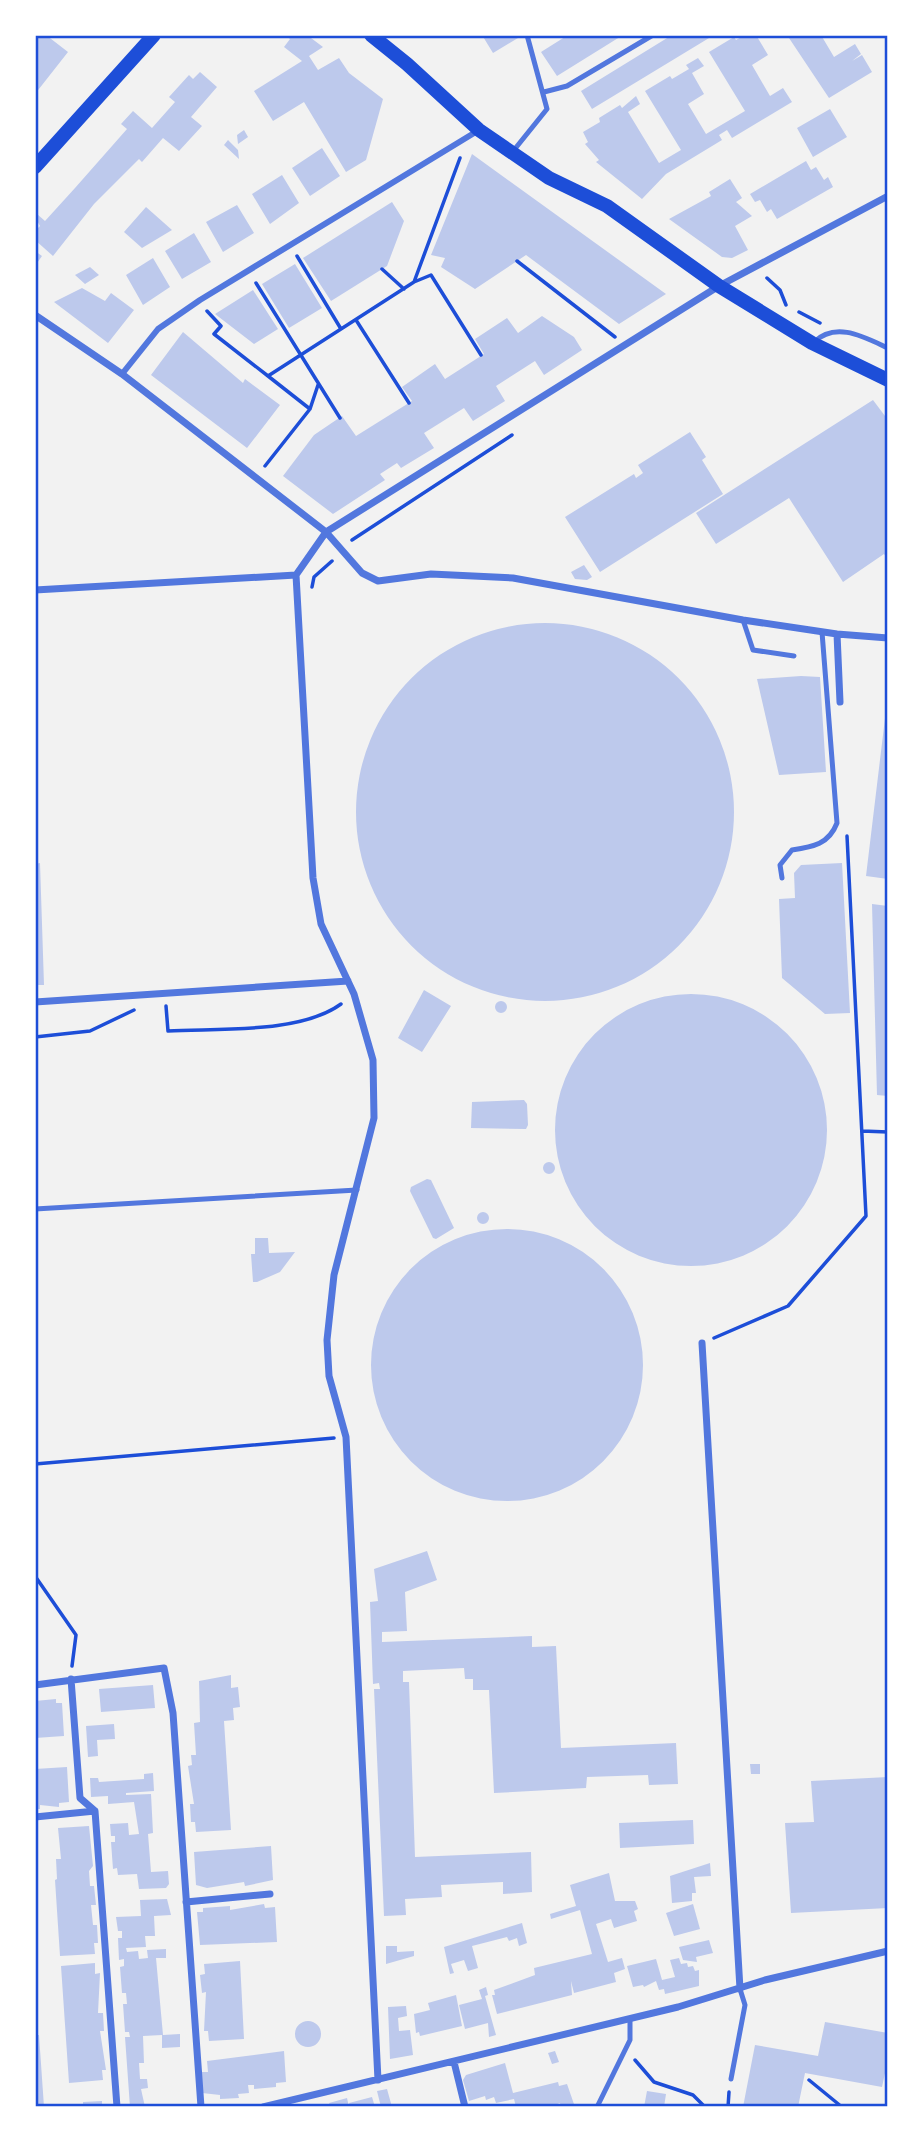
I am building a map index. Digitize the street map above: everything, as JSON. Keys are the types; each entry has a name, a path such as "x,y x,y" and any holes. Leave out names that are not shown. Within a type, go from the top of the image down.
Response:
{"main road":[{"path":"35,167 154,35"},
{"path":"371,35 407,64 479,131 549,178 607,206 719,286 812,343 888,380"}],"street":[{"path":"122,374 158,328 479,131"},
{"path":"377,2080 346,1437 331,1388 327,1340 334,1275 374,1118 373,1060 354,995 321,924 313,878 296,575 326,532 719,286 888,196"},
{"path":"35,315 122,374 326,532 362,573 378,581 431,574 513,578 743,620 837,634 888,638"},
{"path":"35,590 296,575"},
{"path":"837,634 840,702"},
{"path":"35,1002 348,981"},
{"path":"702,1343 740,1989"},
{"path":"35,1685 164,1668 173,1713 201,2107"},
{"path":"71,1679 80,1798 96,1811 117,2107"},
{"path":"35,1817 96,1811"},
{"path":"186,1902 270,1894"},
{"path":"263,2107 630,2019 765,1980 888,1951"},
{"path":"454,2062 465,2107"}],"lane":[{"path":"512,153 547,109 528,37 535,35"},
{"path":"544,92 567,86 653,35"},
{"path":"812,343 832,331 872,340 888,348"},
{"path":"743,620 753,650 794,656"},
{"path":"782,878 780,865 792,850 815,847 832,836 837,823 822,632"},
{"path":"35,1209 357,1190"},
{"path":"731,2079 745,2005 740,1989"},
{"path":"597,2107 630,2040 630,2019"}],"path":[{"path":"414,282 458,160 479,131"},
{"path":"290,245 341,329"},
{"path":"517,261 625,345"},
{"path":"753,268 780,290 786,305 832,331"},
{"path":"382,269 404,289"},
{"path":"248,271 340,418"},
{"path":"268,376 414,282 430,275 481,355"},
{"path":"200,300 221,326 214,334 310,409"},
{"path":"356,320 409,403"},
{"path":"255,479 310,409 318,384"},
{"path":"296,606 307,605 314,577 342,552 352,539 523,428"},
{"path":"702,1343 788,1306 866,1216 847,826"},
{"path":"155,1005 166,1003 168,1031 305,1021 330,1012 354,995"},
{"path":"35,1037 90,1031 143,1006"},
{"path":"862,1131 888,1132"},
{"path":"35,1464 346,1437"},
{"path":"35,1576 76,1635 71,1679"},
{"path":"625,2053 643,2066 647,2077 654,2082 693,2095 705,2107"},
{"path":"809,2080 842,2107"}],"building":[{"path":"35,35 46,35 68,52 35,94"},
{"path":"285,35 307,35 323,47 309,56 318,70 339,58 349,73 383,99 366,160 346,172 304,102 273,121 254,91 302,61 284,47 290,39"},
{"path":"482,35 516,35 518,38 493,53"},
{"path":"568,35 623,35 557,76 541,52"},
{"path":"672,35 714,35 592,109 581,91"},
{"path":"745,35 756,35 768,55 752,65 770,96 783,88 792,102 732,138 727,130 719,135 722,140 666,174 642,199 596,162 599,160 585,144 588,142 583,132 600,122 599,118 620,105 622,108 636,96 640,104 628,112 659,163 681,150 645,91 670,76 672,79 689,69 686,65 698,58 704,66 692,73 704,94 688,104 706,134 745,111 709,52 734,37 736,40"},
{"path":"787,35 821,35 834,57 855,44 861,54 852,61 862,55 872,72 829,98"},
{"path":"200,72 217,87 191,117 202,126 179,151 163,138 142,162 139,159 94,204 53,256 35,240 35,231 40,226 35,217 37,214 45,221 127,129 121,124 133,111 152,128 175,102 169,97 189,75 193,79"},
{"path":"830,109 847,137 813,157 797,128"},
{"path":"244,130 248,137 238,144 237,135"},
{"path":"228,140 238,150 239,159 224,145"},
{"path":"322,148 340,176 310,196 292,168"},
{"path":"472,154 666,294 619,324 526,255 475,289 441,267 445,258 431,255"},
{"path":"806,161 811,170 816,167 824,180 828,177 833,187 777,219 771,209 767,212 760,200 755,202 750,194"},
{"path":"282,175 299,203 270,224 252,194"},
{"path":"730,179 742,198 736,202 752,216 735,226 748,250 732,258 722,257 669,219 711,196 709,192"},
{"path":"392,202 404,221 387,266 331,301 303,258"},
{"path":"237,205 254,233 223,252 206,222"},
{"path":"146,207 172,230 142,248 124,232"},
{"path":"194,233 211,262 182,279 165,251"},
{"path":"35,251 42,256 35,266"},
{"path":"153,258 170,287 143,305 126,275"},
{"path":"295,264 322,308 289,328 262,284"},
{"path":"90,267 99,275 85,284 75,275"},
{"path":"82,288 105,301 111,293 134,310 108,343 54,302"},
{"path":"253,290 278,329 254,344 215,314"},
{"path":"542,316 574,337 582,350 544,375 535,361 496,386 505,401 473,421 464,408 424,433 434,448 401,468 397,463 380,474 385,480 333,514 283,476 314,435 342,416 356,436 412,401 402,387 435,364 445,379 484,354 475,339 507,318 518,333"},
{"path":"183,332 243,383 245,379 280,405 247,448 151,375"},
{"path":"873,400 888,420 888,559 884,554 843,582 789,498 716,544 696,513"},
{"path":"690,432 706,457 702,460 723,494 600,572 565,517 634,474 636,478 643,473 638,465"},
{"path":"584,565 592,577 587,580 575,579 571,572"},
{"path":"526,623 564,623 618,637 650,654 679,678 703,707 720,739 731,775 734,812 731,849 720,885 703,917 679,946 650,970 618,987 564,1001 526,1001 490,993 456,979 425,958 399,932 378,901 364,867 356,831 356,793 364,757 378,723 399,692 425,666 456,645 490,631"},
{"path":"820,677 826,772 779,775 757,679"},
{"path":"888,710 888,879 866,876"},
{"path":"40,863 44,985 35,985 35,864"},
{"path":"842,863 850,1013 825,1014 782,978 779,899 795,898 794,873 801,865"},
{"path":"872,904 888,906 888,1096 877,1095"},
{"path":"424,990 451,1006 422,1052 398,1038"},
{"path":"691,994 718,996 743,1004 767,1017 787,1034 804,1054 817,1078 825,1103 825,1157 817,1182 804,1206 787,1226 767,1243 743,1256 718,1264 691,1266 664,1264 639,1256 615,1243 595,1226 578,1206 565,1182 557,1157 555,1130 557,1103 565,1078 578,1054 595,1034 615,1017 639,1004 664,996"},
{"path":"501,1001 507,1007 501,1013 495,1007"},
{"path":"524,1100 527,1104 526,1129 471,1128 472,1102"},
{"path":"549,1162 555,1168 549,1174 543,1168"},
{"path":"427,1179 431,1180 454,1228 436,1239 433,1238 410,1191 411,1187"},
{"path":"483,1212 489,1218 483,1224 477,1218"},
{"path":"507,1229 534,1232 559,1239 583,1252 603,1269 620,1289 633,1313 640,1338 643,1365 640,1392 633,1417 620,1441 603,1461 583,1478 559,1491 534,1498 507,1501 480,1498 455,1491 431,1478 411,1461 394,1441 381,1417 374,1392 371,1365 374,1338 381,1313 394,1289 411,1269 431,1252 455,1239 480,1232"},
{"path":"255,1238 268,1238 269,1253 295,1252 280,1272 253,1282 251,1254 255,1254"},
{"path":"427,1551 437,1580 405,1592 407,1631 382,1632 382,1642 532,1636 532,1647 556,1646 561,1748 676,1743 678,1784 649,1785 648,1775 587,1777 586,1788 494,1793 489,1690 473,1690 473,1679 465,1679 464,1668 403,1671 403,1682 409,1682 415,1857 531,1852 532,1892 503,1894 503,1882 441,1885 442,1897 405,1899 406,1915 384,1916 374,1689 380,1689 379,1683 373,1684 370,1602 378,1601 374,1569"},
{"path":"231,1675 231,1688 238,1687 240,1707 233,1708 234,1720 224,1721 231,1830 196,1832 195,1822 191,1822 190,1804 194,1804 188,1766 192,1765 191,1755 196,1755 194,1723 200,1722 199,1681"},
{"path":"153,1685 155,1708 101,1712 99,1689"},
{"path":"56,1699 56,1703 62,1703 64,1736 35,1738 35,1701"},
{"path":"114,1724 115,1739 97,1740 98,1756 88,1757 86,1726"},
{"path":"750,1764 760,1764 760,1774 751,1774"},
{"path":"67,1767 69,1802 59,1803 59,1807 40,1805 40,1809 35,1809 35,1769"},
{"path":"153,1773 154,1791 126,1795 151,1794 153,1833 148,1834 151,1872 168,1871 169,1884 166,1888 139,1889 137,1874 118,1875 117,1868 113,1869 111,1842 115,1842 115,1836 111,1836 110,1824 128,1823 129,1835 139,1834 134,1802 108,1804 108,1796 91,1797 90,1778 98,1778 99,1782 144,1779 144,1774"},
{"path":"888,1777 888,1908 791,1913 785,1823 814,1822 811,1781"},
{"path":"693,1820 694,1844 620,1848 619,1823"},
{"path":"89,1826 93,1866 89,1871 90,1886 94,1886 96,1905 91,1905 93,1925 97,1925 98,1943 94,1943 95,1954 60,1956 55,1880 56,1859 61,1859 58,1828"},
{"path":"271,1846 273,1880 245,1886 244,1882 207,1888 196,1885 194,1852"},
{"path":"710,1863 711,1876 694,1877 696,1893 692,1893 692,1901 672,1903 670,1876"},
{"path":"609,1873 615,1901 635,1901 638,1909 634,1911 637,1921 614,1928 611,1919 596,1924 608,1962 622,1958 625,1969 614,1973 616,1982 574,1993 571,1981 572,1995 497,2014 492,1995 495,1995 494,1990 535,1975 534,1968 592,1954 580,1910 551,1919 550,1914 576,1906 570,1885"},
{"path":"167,1899 171,1915 154,1916 155,1936 145,1936 146,1947 126,1948 127,1952 138,1951 139,1959 148,1958 147,1950 166,1949 166,1958 156,1958 163,2035 180,2034 180,2047 162,2048 162,2035 143,2036 144,2063 139,2063 140,2079 147,2079 148,2088 141,2089 145,2107 130,2107 125,2037 130,2037 129,2032 125,2032 123,2004 127,2004 126,1993 122,1993 120,1967 124,1966 124,1959 119,1960 118,1938 122,1938 122,1931 118,1931 116,1917 141,1916 140,1900"},
{"path":"264,1904 265,1908 275,1907 277,1942 200,1945 197,1912 203,1912 203,1908 230,1906 230,1910"},
{"path":"693,1904 700,1929 674,1936 666,1913"},
{"path":"522,1923 527,1943 519,1946 517,1938 509,1941 507,1937 472,1946 478,1968 468,1971 464,1960 451,1964 454,1973 450,1974 444,1947"},
{"path":"709,1940 713,1953 696,1957 697,1962 683,1960 679,1947"},
{"path":"386,1946 397,1946 397,1952 414,1951 414,1956 386,1964"},
{"path":"679,1958 681,1964 687,1963 688,1967 693,1966 695,1971 699,1970 699,1986 665,1994 664,1989 659,1990 656,1981 644,1987 633,1987 627,1966 656,1959 662,1980 675,1977 670,1960"},
{"path":"240,1961 244,2039 209,2041 208,2031 204,2031 206,1992 202,1993 200,1975 205,1974 204,1964"},
{"path":"95,1963 95,1974 100,1973 98,2013 103,2013 104,2031 100,2031 106,2070 102,2070 103,2080 69,2083 61,1966"},
{"path":"486,1987 488,1995 485,1996 496,2035 489,2037 488,2023 465,2029 459,2005 482,1999 479,1990"},
{"path":"456,1995 462,2026 420,2036 419,2032 416,2033 414,2014 430,2010 428,2003"},
{"path":"406,2006 407,2016 398,2018 399,2031 410,2030 413,2055 390,2059 388,2007"},
{"path":"308,2021 317,2025 321,2034 317,2043 308,2047 299,2043 295,2034 299,2025"},
{"path":"825,2022 888,2033 888,2059 882,2087 805,2073 798,2107 743,2107 755,2045 818,2056"},
{"path":"35,2035 39,2035 44,2107 35,2103"},
{"path":"284,2051 286,2082 276,2083 276,2087 254,2089 254,2085 248,2085 249,2093 238,2094 239,2098 220,2099 220,2095 202,2093 201,2072 208,2072 207,2061"},
{"path":"555,2051 559,2062 552,2064 548,2053"},
{"path":"505,2063 513,2093 558,2082 559,2086 567,2084 575,2107 561,2107 560,2103 549,2107 516,2107 514,2099 496,2103 494,2097 486,2100 485,2096 469,2101 463,2080 466,2075"},
{"path":"387,2089 392,2107 381,2107 377,2091"},
{"path":"647,2091 666,2094 664,2107 644,2107"},
{"path":"372,2097 375,2107 351,2107 349,2103"},
{"path":"347,2098 349,2107 331,2107 329,2103"},
{"path":"102,2101 102,2107 83,2107 83,2102"}]}
